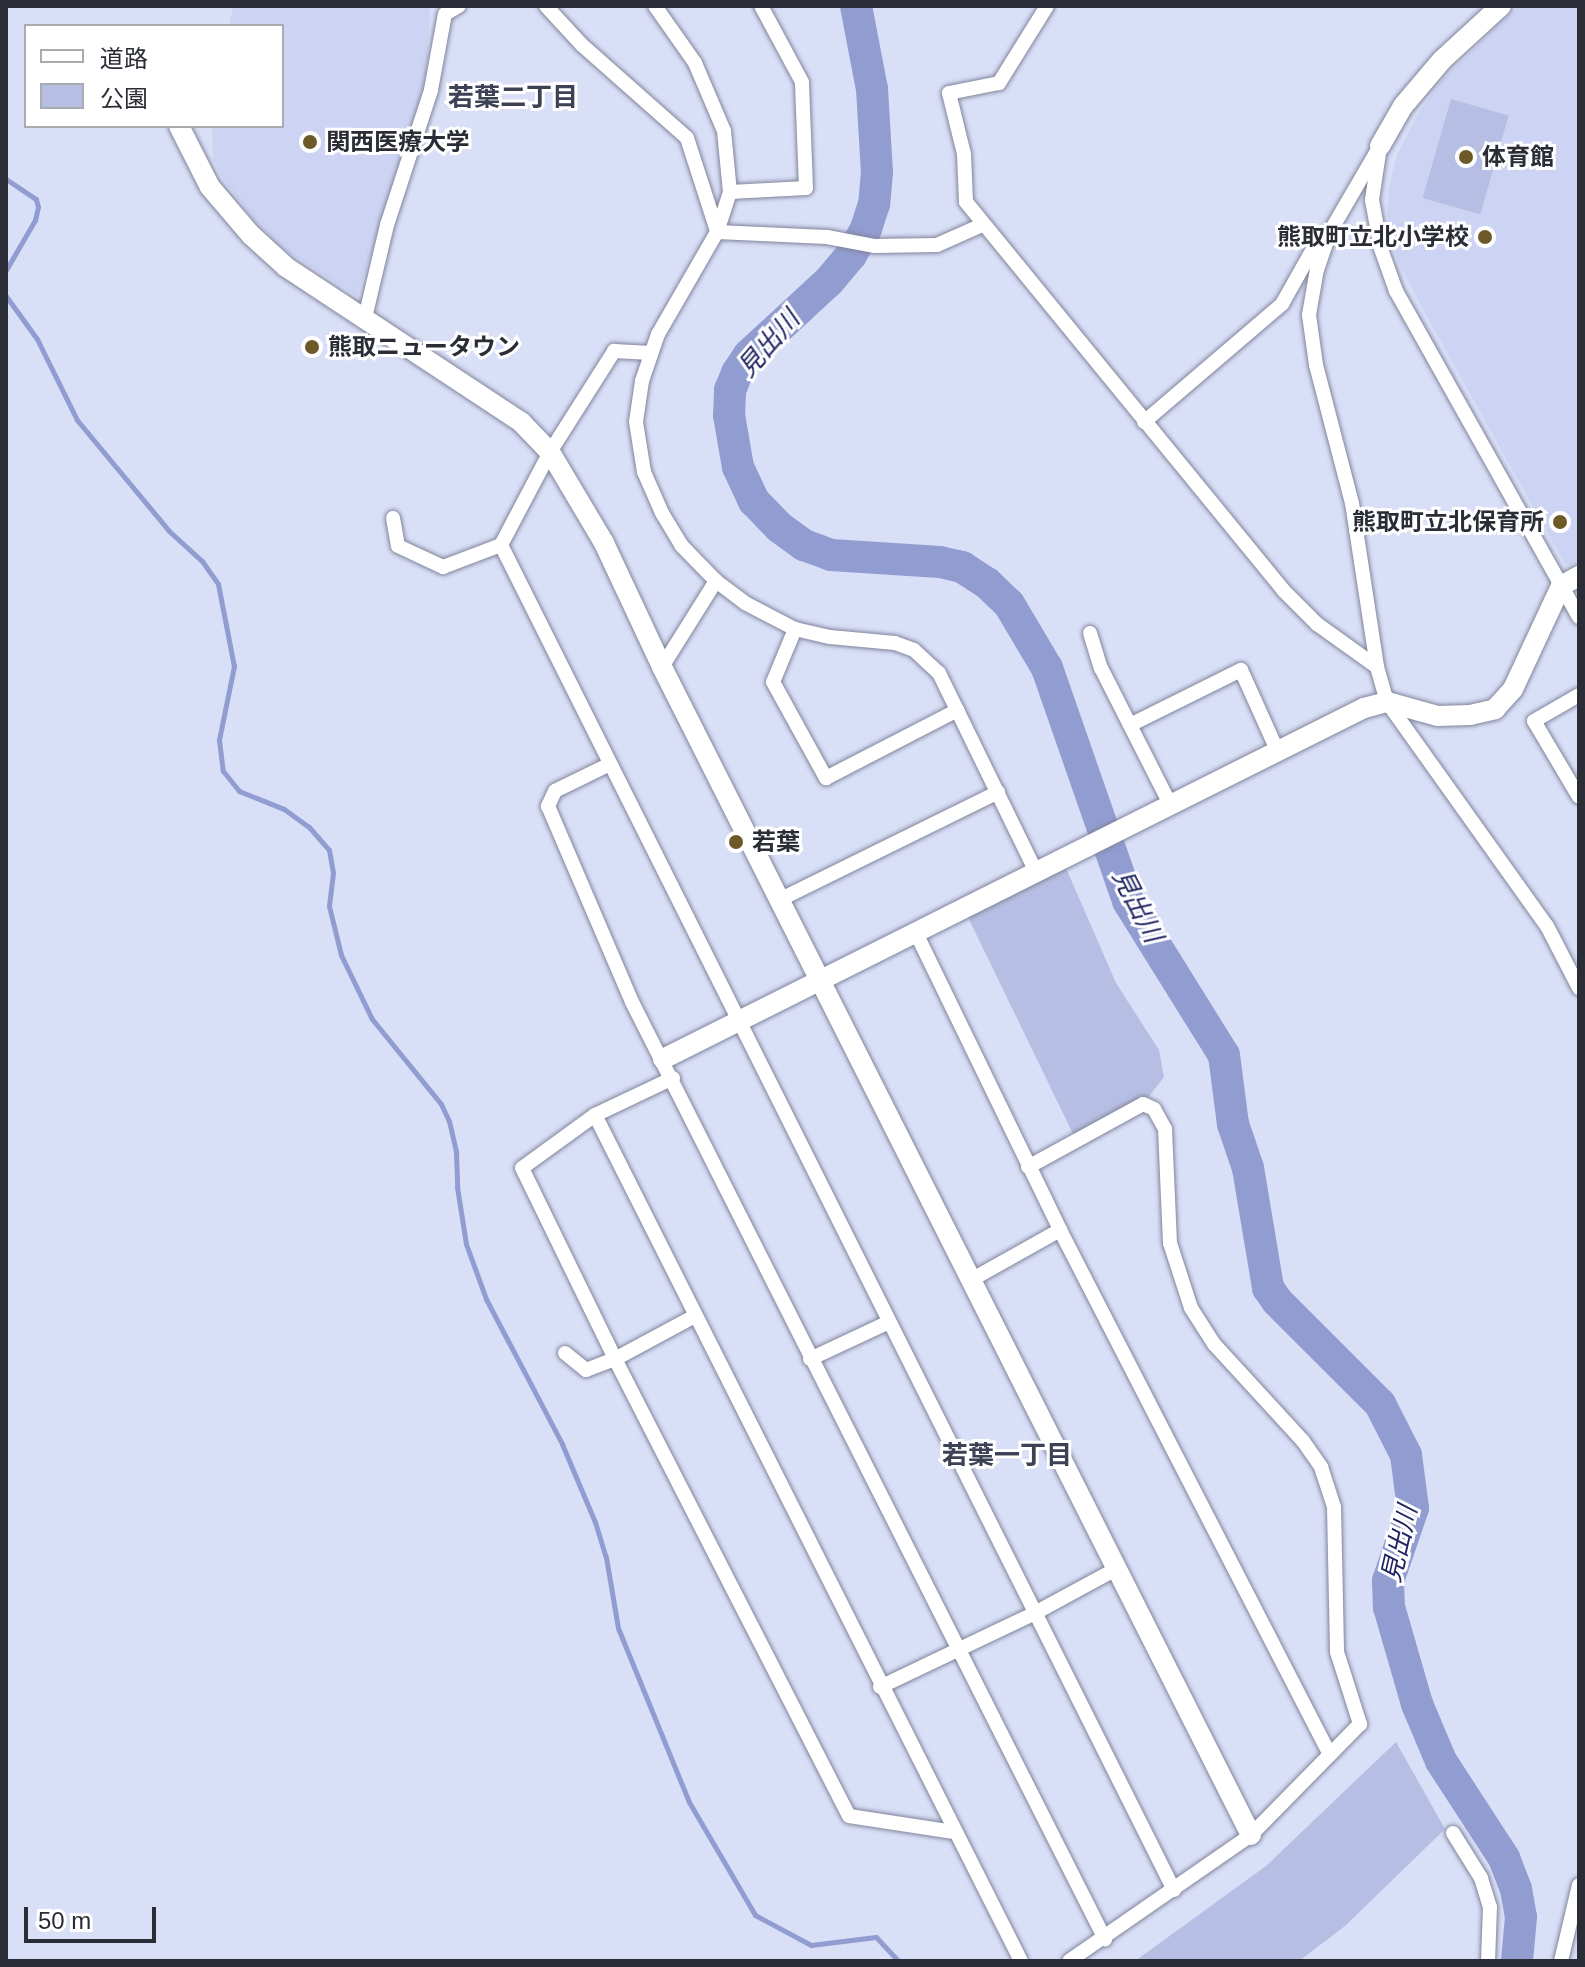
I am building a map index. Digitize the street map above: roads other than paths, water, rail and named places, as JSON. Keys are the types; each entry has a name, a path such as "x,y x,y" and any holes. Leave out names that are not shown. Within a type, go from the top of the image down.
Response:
{"street":[{"path":"365,318 387,225 431,90 445,14 459,6"},
{"path":"546,6 582,45 687,138 717,232"},
{"path":"655,6 695,63 724,131 730,192 717,232 664,322 642,381 636,422 644,472 681,545 716,581 745,603 795,629 830,637 895,643 914,650 939,673 1036,872"},
{"path":"730,192 806,188 802,82 761,6"},
{"path":"1047,6 999,83 949,93 964,154 966,202 1284,591 1317,624 1377,667"},
{"path":"1501,6 1442,60 1403,106 1330,232 1317,269 1309,315 1316,365 1352,503 1377,667 1387,702 1547,926 1579,988"},
{"path":"180,128 210,187 251,235 286,267 521,422 550,452 604,543 662,667 1251,1835"},
{"path":"1380,146 1372,200 1381,249 1396,291 1570,581 1579,617"},
{"path":"717,232 827,237 875,246 937,245 982,225"},
{"path":"1144,422 1282,304 1313,249 1330,232"},
{"path":"393,518 398,546 443,567 501,545 550,452 614,351 651,353"},
{"path":"501,545 1174,1890"},
{"path":"662,667 716,581"},
{"path":"663,1059 917,935 1364,708 1387,702 1438,716 1470,715 1495,709 1513,689 1570,581"},
{"path":"795,629 773,682 826,778 958,710"},
{"path":"1090,633 1101,668 1171,806"},
{"path":"1130,725 1241,670 1278,752"},
{"path":"1579,695 1534,721 1579,797"},
{"path":"610,764 555,791 548,806 632,1002 1105,1939"},
{"path":"781,899 998,792"},
{"path":"917,935 1028,1167 1330,1755"},
{"path":"673,1078 595,1115 522,1168 615,1359 849,1816 954,1832"},
{"path":"1028,1167 1143,1104 1154,1109 1165,1129 1165,1192 1170,1243 1191,1308 1214,1344 1303,1441 1321,1467 1334,1507 1337,1652 1360,1724 1251,1835 1105,1939 1069,1961"},
{"path":"595,1115 880,1687 1021,1961"},
{"path":"971,1280 1060,1230"},
{"path":"565,1353 586,1370 615,1359 695,1316"},
{"path":"810,1359 889,1322"},
{"path":"880,1687 1035,1613 1116,1569"},
{"path":"1453,1833 1481,1878 1490,1907 1488,1961"},
{"path":"1561,1961 1579,1888"}],"waterway":[{"name":"見出川","path":"856,6 872,89 877,172 874,204 866,229 851,255 828,282 749,355 737,373 730,390 729,415 738,467 754,501 779,527 804,545 831,555 940,562 962,567 987,583 1009,604 1047,668 1128,901 1224,1055 1233,1124 1248,1168 1268,1288 1277,1301 1380,1404 1406,1455 1413,1508 1388,1581 1389,1607 1417,1704 1441,1761 1504,1858 1516,1889 1521,1917 1517,1961"},
{"path":"6,179 36,199 38,207 35,220 6,270"},
{"path":"6,296 37,339 77,420 169,531 202,561 218,584 234,666 219,740 223,771 239,791 284,809 309,827 329,850 333,873 329,906 341,955 372,1019 441,1104 449,1121 456,1152 457,1187 466,1244 486,1299 562,1444 595,1522 606,1557 618,1628 689,1802 755,1915 811,1945 876,1937 898,1961"}],"place":[{"name":"関西医療大学","path":"310,142"},
{"name":"体育館","path":"1466,157"},
{"name":"熊取町立北小学校","path":"1485,237"},
{"name":"熊取ニュータウン","path":"312,347"},
{"name":"熊取町立北保育所","path":"1560,522"},
{"name":"若葉","path":"736,842"}],"district":[{"name":"若葉二丁目","path":"513,98"},
{"name":"若葉一丁目","path":"1007,1456"}]}
